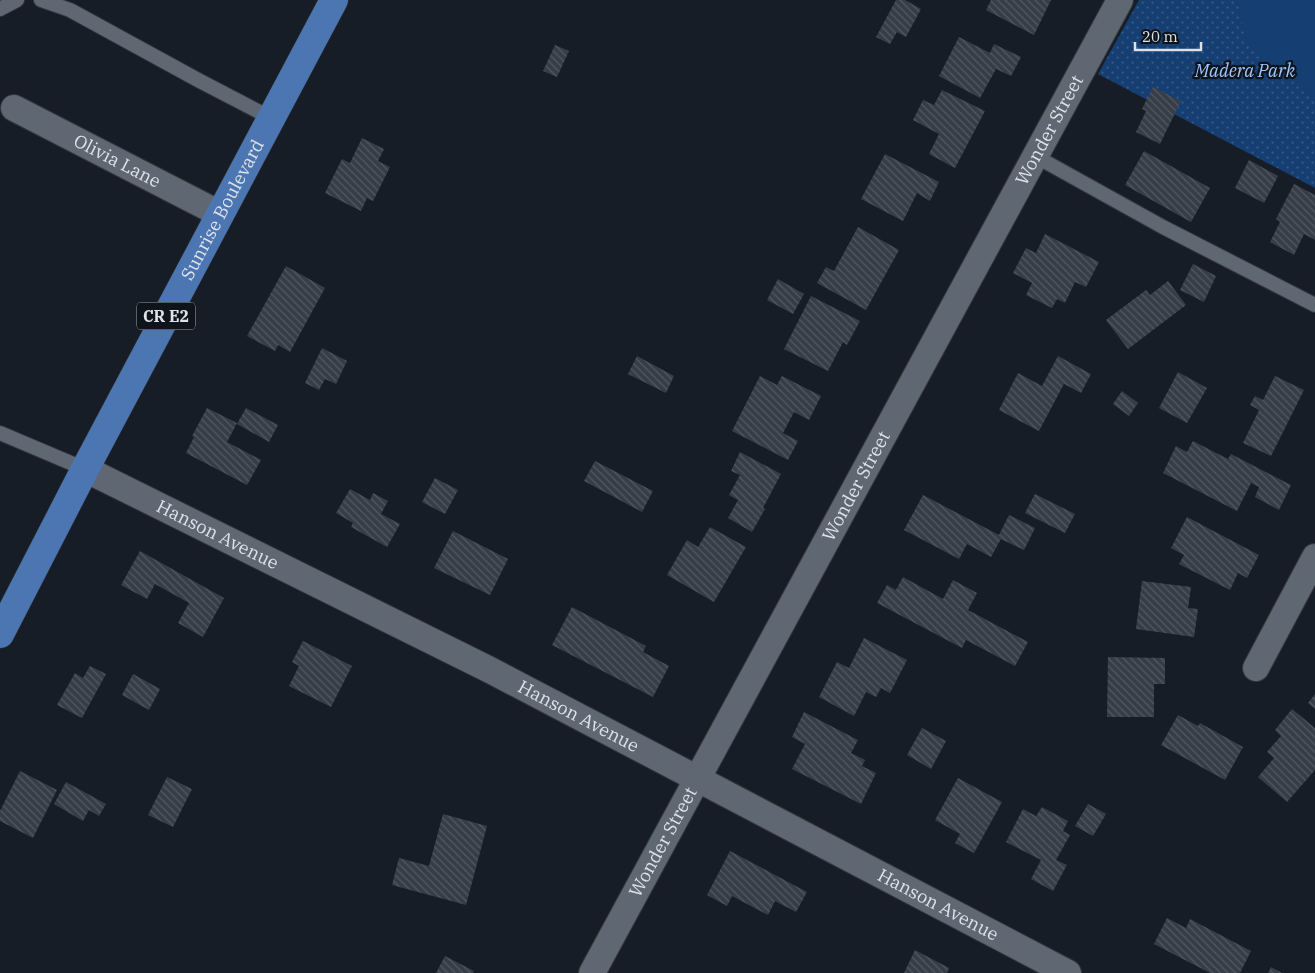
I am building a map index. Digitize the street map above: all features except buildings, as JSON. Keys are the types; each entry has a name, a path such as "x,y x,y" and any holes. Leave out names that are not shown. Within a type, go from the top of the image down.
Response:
{"main road":[{"name":"Sunrise Boulevard","path":"0,634 6,605 85,469 334,0"}],"street":[{"name":"Wonder Street","path":"592,973 1120,0"},
{"name":"Olivia Lane","path":"14,108 220,214"},
{"name":"Hanson Avenue","path":"85,469 490,670 1068,973"},
{"path":"1256,668 1315,557"}],"lane":[{"path":"0,9 17,0"},
{"path":"41,0 70,10 271,118"},
{"path":"1036,156 1163,227 1315,305"},
{"path":"0,433 85,469"}],"green space":[{"name":"Madera Park","path":"1139,0 1315,0 1315,188 1098,74"},
{"path":"1237,0 1315,0 1315,97 1298,86 1247,43"}]}
